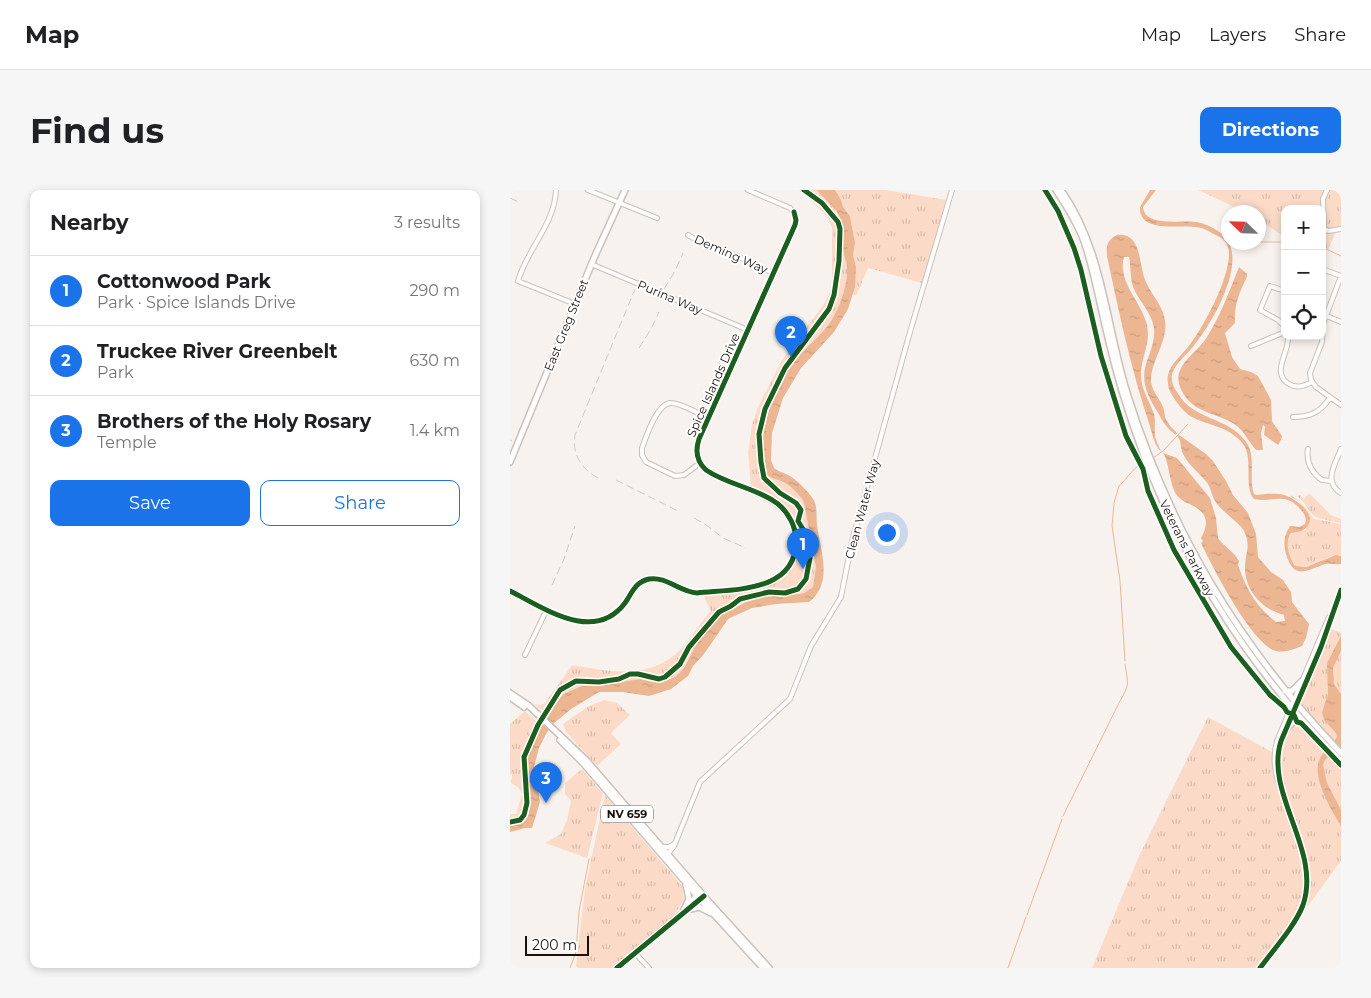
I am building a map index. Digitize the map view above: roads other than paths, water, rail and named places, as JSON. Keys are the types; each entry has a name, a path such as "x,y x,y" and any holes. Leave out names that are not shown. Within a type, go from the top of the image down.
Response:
{"main road":[{"name":"East Greg Street","path":"510,462 591,264 625,190"},
{"name":"Veterans Parkway","path":"1056,190 1075,220 1087,250 1114,363 1145,453 1185,549 1208,590 1248,652 1292,709 1338,753 1341,761"},
{"name":"Veterans Parkway","path":"1061,190 1079,219 1091,250 1118,362 1145,453"},
{"name":"Veterans Parkway","path":"1150,465 1170,508 1207,578 1252,648 1324,739"},
{"path":"1284,690 1292,692 1302,681"},
{"name":"NV 659","path":"510,693 528,705 594,772 667,855 716,916 763,968"},
{"name":"NV 659","path":"510,697 539,717"},
{"path":"1284,732 1296,720 1303,721"},
{"name":"NV 659","path":"594,772 684,880 769,968"},
{"path":"680,914 689,899 684,880"},
{"path":"617,968 701,896"},
{"path":"680,914 697,907 716,916"}],"street":[{"path":"556,190 552,213 526,258 518,281 575,304"},
{"path":"588,190 657,218"},
{"name":"Spice Islands Drive","path":"700,463 696,454 697,446 796,220 794,212 787,207 748,190"},
{"name":"Clean Water Way","path":"667,855 673,848 700,782 792,696 811,646 841,597 852,541 952,190"},
{"path":"1327,190 1323,198 1324,228 1327,231 1341,229"},
{"name":"Deming Way","path":"688,235 774,273"},
{"name":"Purina Way","path":"591,264 748,330"},
{"path":"1326,270 1341,276 1326,310"},
{"path":"1281,289 1270,285 1260,308 1260,310 1281,323"},
{"path":"1326,316 1341,322"},
{"path":"1251,346 1281,334"},
{"path":"1288,340 1288,346 1280,366 1282,376 1288,383 1297,387 1312,382"},
{"path":"1322,340 1310,370 1312,382 1341,405"},
{"path":"1293,417 1313,414 1321,409 1330,398"},
{"path":"510,590 573,621 591,622 602,620 616,612 626,602 636,586 646,580 658,579 686,591 697,593 760,586 771,582 783,573 793,558 796,543 793,524 786,512 771,500 709,472 700,463 684,475 675,476 648,463 643,457 642,448 659,411 666,404 676,404 709,418"},
{"path":"1313,414 1316,420"},
{"path":"1308,449 1308,460 1312,470 1322,480 1331,481"},
{"path":"1341,449 1332,472 1331,481 1335,489 1341,493"},
{"path":"1284,795 1276,775 1274,752 1277,740 1321,647 1341,590"},
{"path":"525,655 547,609"},
{"path":"1295,703 1302,681 1334,609"},
{"path":"1260,968 1297,917 1304,903 1307,889 1306,863 1278,774 1277,756 1292,709"},
{"path":"660,847 670,847 675,842"},
{"path":"635,953 649,968"}],"water":[{"path":"817,190 835,190 843,207 850,216 855,243 853,255 856,267 855,287 848,309 834,332 801,368 783,398 772,433 771,460 774,468 798,482 815,502 824,565 821,585 817,594 809,602 752,608 728,619 704,654 693,666 688,676 671,689 649,696 623,692 599,692 571,709 554,723 539,748 534,767 540,802 532,828 510,832 510,825 525,820 529,814 529,785 526,760 538,730 564,694 581,686 596,686 640,679 653,682 664,681 675,677 684,668 698,641 718,617 746,602 766,596 804,593 813,587 816,567 804,503 799,495 790,487 766,474 763,460 763,444 768,412 781,382 798,357 832,320 844,291 847,266 843,250 840,218"},
{"path":"1150,190 1156,190 1143,207 1145,213 1150,218 1164,221 1200,223 1218,231 1221,234 1221,238 1203,229 1193,227 1154,225 1142,216 1140,207"},
{"path":"1117,235 1131,239 1135,244 1146,282 1164,317 1164,337 1152,369 1151,382 1163,407 1166,419 1177,433 1176,435 1163,421 1150,399 1144,381 1145,368 1154,337 1154,328 1133,287 1129,257 1124,257 1124,275 1147,325 1148,338 1141,368 1141,380 1154,414 1155,436 1161,451 1154,438 1137,382 1107,256 1108,244"},
{"path":"1228,250 1231,250 1232,265 1229,279 1218,309 1202,334 1174,370 1172,379 1174,388 1192,408 1230,427 1246,442 1251,454 1254,494 1284,495 1299,503 1308,513 1310,518 1306,528 1291,533 1288,541 1289,554 1295,566 1306,567 1336,555 1341,556 1341,564 1325,564 1307,571 1297,571 1293,568 1286,554 1286,533 1290,526 1299,527 1305,524 1306,518 1304,513 1295,504 1284,499 1254,499 1249,487 1248,457 1243,444 1226,430 1190,416 1179,405 1169,389 1169,371 1202,327 1222,284 1229,257"},
{"path":"1239,267 1247,274 1247,277 1235,310 1235,323 1225,333 1232,357 1240,369 1258,376 1271,400 1272,421 1282,436 1278,445 1264,435 1265,427 1263,425 1261,433 1263,450 1256,450 1240,429 1231,422 1200,409 1189,401 1184,396 1178,381 1179,373 1184,363 1204,342 1212,328"},
{"path":"1179,435 1213,461 1233,495 1248,513 1256,534 1258,557 1271,572 1283,580 1291,592 1292,602 1309,624 1302,646 1276,651 1266,646 1245,620 1223,586 1201,543 1206,524 1204,515 1198,508 1182,500 1176,494 1163,453 1177,458 1210,498 1216,518 1218,538 1239,561 1238,565 1245,582 1257,603 1276,622 1285,621 1284,615 1261,603 1247,583 1245,565 1248,544 1244,531 1218,505 1208,484 1185,458 1177,436"},
{"path":"1341,636 1341,651 1333,668 1334,684 1341,694 1341,749 1325,760 1323,765 1327,783 1341,810 1341,826 1322,791 1319,781 1318,763 1325,750 1337,737 1336,733 1324,720 1322,713 1328,694 1327,663"}],"waterway":[{"path":"1266,242 1281,242"},
{"path":"1326,249 1341,256"},
{"path":"1152,459 1164,450 1188,424"},
{"path":"1125,661 1120,581 1112,526 1114,503 1119,486 1135,469 1146,461"},
{"path":"1063,816 1127,687 1125,664"},
{"path":"1027,915 1062,819"},
{"path":"570,968 576,952 579,911 589,859"},
{"path":"1008,968 1026,917"}],"railway":[{"path":"510,198 521,203"},
{"path":"664,289 683,253"},
{"path":"598,478 582,465 576,455 575,435 635,289"},
{"path":"639,348 659,312"},
{"path":"616,480 680,512"},
{"path":"694,518 723,538 746,548"},
{"path":"552,585 564,559 575,526"}],"place":[{"name":"Truckee River Greenbelt","path":"791,357"},
{"name":"Cottonwood Park","path":"803,569"},
{"name":"Brothers of the Holy Rosary","path":"546,803"}]}
